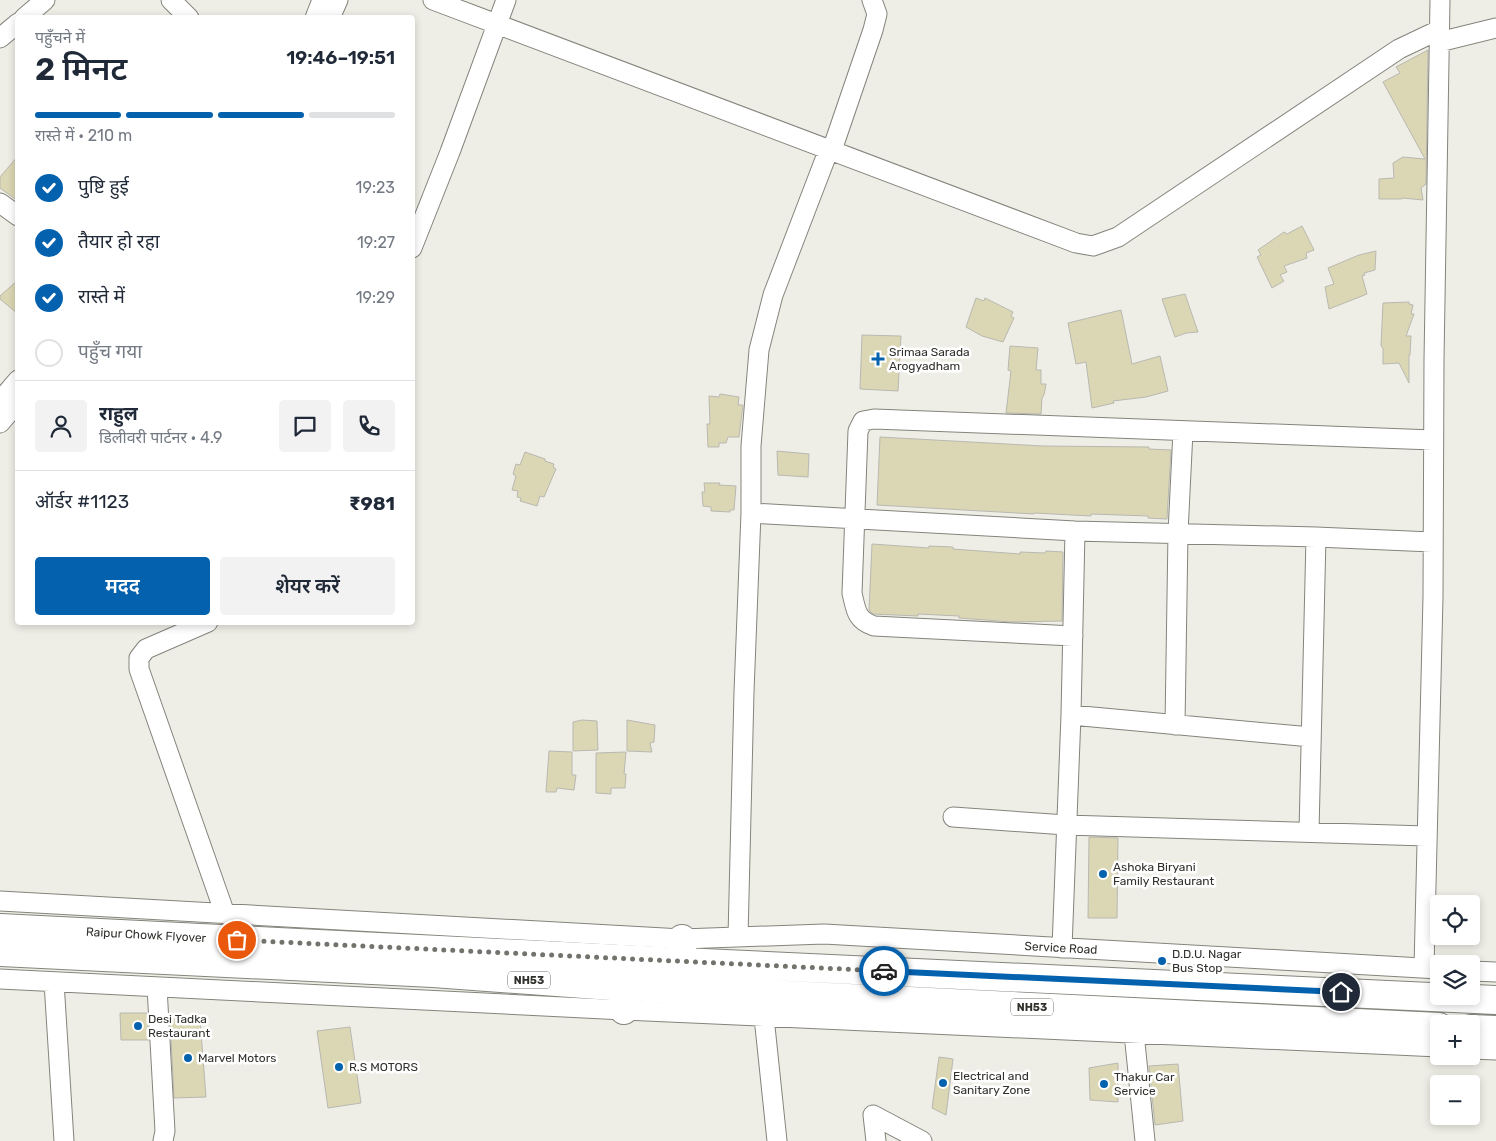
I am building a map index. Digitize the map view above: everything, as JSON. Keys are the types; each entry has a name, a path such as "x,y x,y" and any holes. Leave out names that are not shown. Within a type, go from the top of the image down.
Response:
{"highway":[{"name":"Raipur Chowk Flyover","path":"0,928 434,961 625,999"},
{"name":"Raipur Chowk Flyover","path":"0,952 434,961 682,951"},
{"name":"NH53","path":"682,951 1225,986 1496,1000"},
{"name":"NH53","path":"625,999 1430,1027"},
{"path":"1480,1029 1496,1030"}],"street":[{"path":"28,15 45,0"},
{"path":"171,0 186,15"},
{"path":"315,15 322,0"},
{"path":"331,15 338,0"},
{"path":"433,0 1076,244 1092,246 1118,237 1399,49 1439,36 1496,28"},
{"path":"415,240 506,0"},
{"path":"738,937 751,446 759,350 773,295 831,150 873,30 877,14 872,0"},
{"path":"1430,955 1426,836 1433,597 1433,440 1440,0"},
{"path":"0,38 15,26"},
{"path":"0,203 15,214"},
{"path":"0,423 9,390"},
{"path":"1073,636 874,626 864,623 856,613 852,593 858,431 864,421 874,419 1433,440"},
{"path":"1175,725 1178,533 1183,431"},
{"path":"750,513 1075,531 1432,542"},
{"path":"1062,948 1071,716 1075,531"},
{"path":"1309,832 1316,537"},
{"path":"201,625 146,649 139,658 139,669 226,914"},
{"path":"1071,716 1311,737"},
{"path":"953,817 1066,825 1426,836"},
{"name":"Service Road","path":"0,901 226,914 682,951 738,937 824,934 1430,969"},
{"path":"1480,971 1496,972"},
{"path":"0,980 157,987 625,999 764,1017 1430,1047"},
{"path":"54,982 59,1140"},
{"path":"157,987 165,1131 163,1141"},
{"path":"764,1017 777,1141"},
{"path":"1134,1033 1145,1141"},
{"path":"1480,1049 1496,1050"},
{"path":"876,1141 874,1115 922,1141"}],"building":[{"path":"1428,50 1426,184 1421,188 1423,200 1402,198 1379,199 1379,179 1394,178 1393,163 1403,157 1425,159 1383,82 1400,73 1396,67"},
{"path":"15,160 15,199 0,188 0,177"},
{"path":"1302,226 1314,250 1306,253 1307,258 1284,266 1287,272 1280,275 1284,281 1272,288 1257,257 1261,255 1258,250 1284,232 1287,234"},
{"path":"1376,251 1375,270 1364,273 1365,275 1362,276 1367,294 1329,309 1325,287 1334,284 1328,268 1359,255"},
{"path":"15,283 15,312 0,299 0,296"},
{"path":"1185,294 1198,332 1186,333 1175,337 1162,299"},
{"path":"976,298 984,301 985,298 1013,312 1011,316 1014,318 1003,342 982,336 966,327"},
{"path":"1409,302 1409,304 1413,305 1411,314 1414,314 1406,336 1411,336 1409,383 1399,363 1383,364 1383,348 1381,346 1383,303"},
{"path":"1121,310 1132,364 1160,356 1168,391 1146,397 1113,401 1114,403 1092,408 1086,362 1076,364 1068,323"},
{"path":"862,335 901,336 898,391 860,389"},
{"path":"1010,346 1038,348 1036,370 1041,370 1041,384 1046,384 1042,398 1041,414 1006,413 1011,371 1008,370"},
{"path":"720,394 739,397 738,405 743,405 739,437 728,437 726,443 719,443 719,447 708,447 707,424 710,424 709,396 719,397"},
{"path":"880,437 1043,446 1149,447 1149,449 1171,450 1167,519 1148,518 1148,516 1034,514 877,505"},
{"path":"777,451 809,454 808,477 778,475"},
{"path":"525,452 545,459 545,461 554,464 553,467 556,469 544,497 540,496 537,506 520,501 521,498 517,497 518,491 512,490 516,476 513,474 516,464 520,465"},
{"path":"704,483 736,486 734,510 730,510 730,512 711,511 711,507 703,506 702,492 705,492"},
{"path":"872,544 929,548 929,546 953,547 953,549 1020,554 1020,552 1063,552 1062,621 1012,622 959,618 959,616 873,614 869,610"},
{"path":"582,720 597,721 598,750 573,751 573,722"},
{"path":"627,720 655,725 654,742 650,743 652,752 627,751"},
{"path":"549,751 572,752 572,775 576,775 574,790 557,788 556,792 546,792"},
{"path":"626,752 625,788 611,788 611,794 596,793 596,753"},
{"name":"Ashoka Biryani Family Restaurant","path":"1089,837 1118,838 1117,918 1088,918"},
{"name":"Desi Tadka Restaurant","path":"120,1013 147,1013 149,1040 121,1040"},
{"name":"Marvel Motors","path":"170,1018 200,1019 206,1097 174,1098"},
{"name":"R.S MOTORS","path":"350,1027 361,1103 328,1108 317,1031"},
{"name":"Electrical and Sanitary Zone","path":"939,1057 953,1059 946,1115 932,1108"},
{"name":"Thakur Car Service","path":"1118,1063 1118,1102 1090,1100 1089,1068"},
{"path":"1178,1064 1183,1121 1155,1125 1149,1066"}],"way so far":[{"path":"237,940 884,971"}],"place":[{"name":"Srimaa Sarada Arogyadham","path":"878,359"},
{"name":"Ashoka Biryani Family Restaurant","path":"1103,874"},
{"name":"D.D.U. Nagar Bus Stop","path":"1162,961"},
{"name":"Desi Tadka Restaurant","path":"138,1026"},
{"name":"Marvel Motors","path":"188,1058"},
{"name":"R.S MOTORS","path":"339,1067"},
{"name":"Electrical and Sanitary Zone","path":"943,1083"},
{"name":"Thakur Car Service","path":"1104,1084"}],"route":[{"path":"884,971 1341,992"}]}
